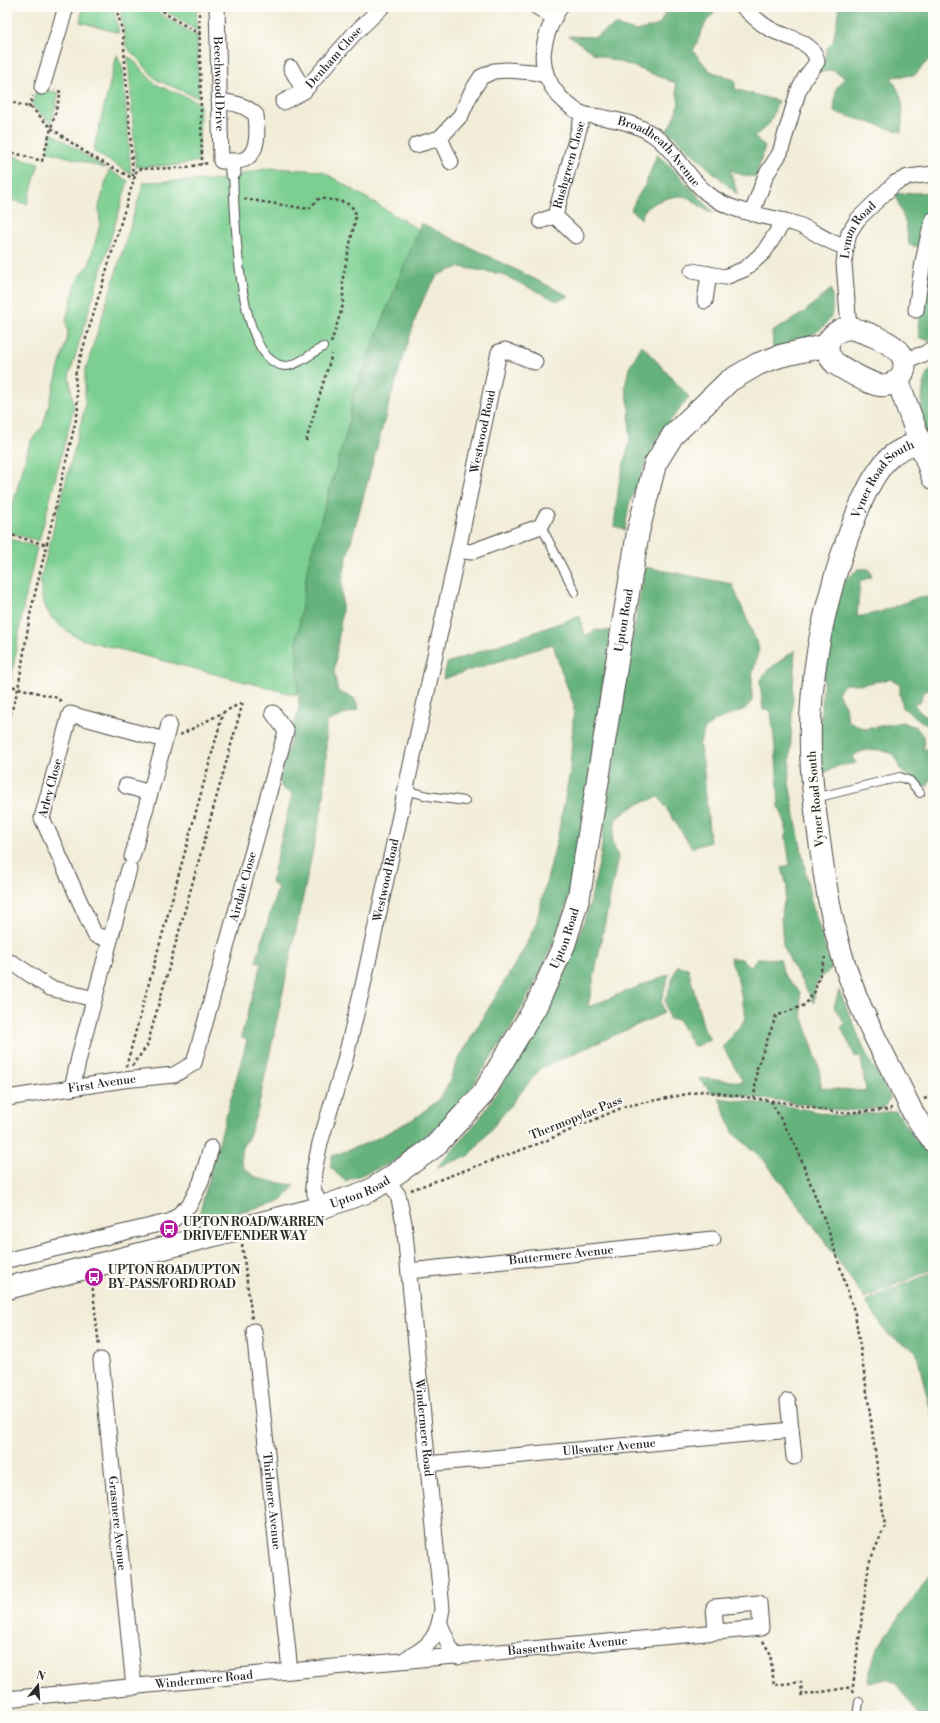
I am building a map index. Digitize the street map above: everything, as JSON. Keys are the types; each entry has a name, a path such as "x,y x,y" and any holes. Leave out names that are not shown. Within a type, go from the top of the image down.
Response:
{"main road":[{"path":"898,381 890,384 875,384 836,364 831,360 828,353 830,339 836,332 849,328 859,330 893,346 901,353 904,360 904,368 898,381 933,478"},
{"name":"Upton Road","path":"7,1288 320,1208 369,1191 393,1188 434,1148 483,1094 536,1006 564,946 579,896 638,532 655,464 673,435 729,381 758,364 780,356 828,346"}],"street":[{"path":"42,87 66,7"},
{"name":"Beechwood Drive","path":"216,7 219,101 229,165"},
{"path":"537,7 557,12"},
{"path":"743,7 771,30 792,38 811,48 816,54 817,62 805,78 798,92 780,153 766,175 752,213"},
{"name":"Denham Close","path":"283,102 304,91 373,10"},
{"name":"Broadheath Avenue","path":"557,12 546,35 543,55 545,75 555,91 566,104 583,114 625,122 645,129 659,139 690,176 708,194 731,207 798,225 826,240 846,247"},
{"name":"Denham Close","path":"291,68 304,91"},
{"path":"416,145 440,138 461,115 481,76 494,71 507,70 533,72 545,75"},
{"path":"219,101 239,104 248,108 256,115 257,140 252,153 244,160 229,165"},
{"name":"Rushgreen Close","path":"576,236 548,218 583,114"},
{"path":"440,138 451,162"},
{"name":"Lymm Road","path":"849,328 844,263 849,233 858,219 895,182 908,177 933,174"},
{"path":"916,310 920,277 928,236 933,220"},
{"path":"692,271 725,277 745,269 764,252 784,221"},
{"path":"705,301 709,274"},
{"path":"904,360 924,354 933,348"},
{"name":"Westwood Road","path":"320,1208 313,1188 314,1171 320,1142 344,1064 363,985 458,550 499,352 505,350 535,362"},
{"name":"Vyner Road South","path":"919,441 890,457 872,480 847,540 830,591 819,641 812,701 811,760 814,798 830,904 844,963 877,1043 911,1107 933,1141"},
{"path":"458,550 471,552 543,521"},
{"name":"Airdale Close","path":"194,1064 286,732 273,713"},
{"path":"70,714 164,742"},
{"name":"Arley Close","path":"70,714 42,818 95,935 110,939"},
{"path":"72,1088 94,999 169,724"},
{"path":"126,786 150,793"},
{"path":"7,961 50,988 94,999"},
{"name":"First Avenue","path":"7,1098 123,1080 174,1075 194,1064"},
{"path":"7,1258 12,1259 172,1221 190,1204 201,1182 211,1148"},
{"name":"Windermere Road","path":"393,1188 404,1223 442,1609 440,1624 424,1649 401,1661"},
{"name":"Buttermere Avenue","path":"409,1271 713,1239"},
{"name":"Thirlmere Avenue","path":"254,1331 290,1671"},
{"name":"Grasmere Avenue","path":"101,1360 134,1687"},
{"path":"788,1402 794,1457"},
{"name":"Ullswater Avenue","path":"427,1464 791,1430"},
{"path":"716,1632 714,1607 759,1603 761,1628 755,1628"},
{"path":"440,1624 451,1650 458,1657"},
{"name":"Bassenthwaite Avenue","path":"458,1657 755,1628"},
{"name":"Windermere Road","path":"7,1699 290,1671 458,1657"}],"lane":[{"path":"229,165 234,197 241,287 254,332 263,354 271,362 287,366 295,364 326,347"},
{"path":"543,521 575,592"},
{"path":"814,798 900,777 910,781 920,793"},
{"path":"406,790 428,796 465,801"},
{"path":"855,1702 857,1716"}],"path":[{"path":"116,7 123,34 134,179"},
{"path":"158,7 168,16 200,35 217,42"},
{"path":"199,7 202,164"},
{"path":"7,151 42,161 61,92 36,85 29,108"},
{"path":"7,101 29,108 51,128 89,155 134,179"},
{"path":"7,726 18,689 30,615 78,412 75,375 137,170 182,168 202,164 229,165"},
{"path":"234,197 309,210 317,200 321,198 352,205 355,209 356,216 343,277 343,305 326,347"},
{"path":"306,441 332,353"},
{"path":"7,534 46,545"},
{"path":"7,685 58,698 70,714"},
{"path":"123,1080 147,1046 243,702 164,742"},
{"path":"123,1080 223,713"},
{"path":"754,1099 757,1068 776,1016 805,1005 815,991 825,955"},
{"name":"Thermopylae Pass","path":"393,1188 543,1142 626,1106 703,1091 840,1113 911,1107 933,1096"},
{"path":"771,1101 796,1146 828,1229 855,1314 867,1392 885,1526 869,1563 853,1687 855,1702"},
{"path":"240,1229 254,1331"},
{"path":"91,1267 101,1360"},
{"path":"755,1628 770,1653 774,1685 801,1682 802,1695 853,1687"}],"green space":[{"path":"83,7 113,7 119,33 80,22"},
{"path":"120,7 155,7 160,14 197,36 199,98 157,80 126,46"},
{"path":"160,7 196,7 197,31 161,8"},
{"path":"668,7 714,7 714,13 706,22 693,51 710,71 735,80 735,89 778,101 770,123 754,137 765,146 756,177 745,176 730,170 738,195 667,130 673,121 679,103 675,83 635,67 595,54 569,36 595,37 615,25 636,31 659,25"},
{"path":"835,7 933,7 933,59 930,58 915,75 891,77 901,97 903,116 901,132 834,112 836,89 845,77 832,70 814,74 824,62 827,48 833,42 839,11"},
{"path":"117,55 123,69 131,174 93,151"},
{"path":"128,57 131,58 155,84 200,103 199,161 179,165 136,167"},
{"path":"37,88 59,93 51,123 32,106"},
{"path":"52,133 105,168 47,151"},
{"path":"7,154 39,163 27,204 7,199"},
{"path":"657,155 668,164 714,213 705,210 691,199 683,196 669,198 652,204 644,211 641,219 631,210 645,185"},
{"path":"269,168 322,171 429,236 296,695 80,639 63,628 51,616 43,602 40,581 85,407 85,372 144,182 217,180"},
{"path":"109,170 128,181 69,376 74,407 39,541 7,532 7,525 30,442 43,426 68,335 66,320 77,280 89,265 100,224 99,207"},
{"path":"932,192 933,232 919,247 909,245 906,224 895,194"},
{"path":"421,223 569,296 557,301 501,274 459,267 438,275 426,293 417,314 389,403 348,553 342,581 342,612 334,672 338,692 354,698 359,709 326,722 324,798 258,1109 247,1140 241,1150 242,1162 246,1169 252,1174 269,1181 295,1185 282,1201 202,1222 200,1211 247,1040 241,1037 262,963 256,961 278,887 271,883 292,794 282,788 279,780 299,708 297,639 308,564 348,427 352,397"},
{"path":"933,255 933,306 931,311 933,310 933,337 930,340 919,338 918,329 924,284"},
{"path":"831,289 832,309 831,316 827,323 821,329 798,341 773,349 772,332 803,313"},
{"path":"642,345 689,397 658,436 629,504 625,530 614,526 619,484 630,439 629,405 625,387 629,368"},
{"path":"933,369 933,456 920,420 923,389 927,373"},
{"path":"7,538 37,547 24,603 11,680 7,679"},
{"path":"645,567 732,584 759,648 752,676 752,701 745,709 715,721 705,729 699,745 703,761 710,842 692,848 659,797 637,804 616,819 612,841 618,857 588,1007 669,974 661,1001 664,1013 541,1068 469,1156 437,1167 478,1121 514,1066 547,1006 575,946 589,907 600,859 622,698"},
{"path":"858,569 869,569 872,577 860,581 857,617 880,612 922,596 933,599 933,688 922,693 921,702 914,704 919,711 933,722 933,729 903,708 900,694 900,684 890,679 863,684 844,684 838,693 845,706 848,721 866,729 902,722 916,727 923,736 924,751 933,744 933,781 930,780 928,786 921,787 900,770 895,755 878,750 868,750 857,754 852,757 856,763 838,766 826,772 816,770 832,584 849,577"},
{"path":"580,616 585,636 596,630 611,631 585,827 564,914 542,970 510,1029 471,1088 442,1122 406,1154 392,1163 345,1181 330,1167 332,1156 370,1142 415,1118 436,1102 447,1087 458,1060 525,947 536,923 557,840 570,771 574,705 553,644 443,679 447,663"},
{"path":"795,650 789,783 811,901 832,969 819,979 816,986 814,1003 792,965 783,945 781,917 787,887 782,867 790,865 786,839 786,825 779,806 771,711 763,710 760,681 768,670"},
{"path":"730,958 742,959 750,967 758,958 780,959 784,975 800,992 802,1015 820,1070 821,1088 866,1091 861,1058 855,1056 841,1027 845,1024 834,1007 839,990 868,1058 891,1098 883,1108 843,1111 790,1102 711,1092 699,1078 743,1082 723,1047 746,1018 737,976"},
{"path":"677,966 688,968 704,1029 710,1039 694,1047 678,1019 669,1019 665,1001"},
{"path":"719,1098 792,1107 840,1116 896,1111 933,1163 933,1269 864,1298 811,1222 763,1159 734,1134"},
{"path":"933,1272 933,1421 916,1351 889,1335 865,1301"},
{"path":"933,1571 933,1716 920,1716 897,1685 887,1679 869,1683 868,1679 876,1650"}],"place":[{"name":"UPTON ROAD/WARREN DRIVE/FENDER WAY","path":"169,1229"},
{"name":"UPTON ROAD/UPTON BY-PASS/FORD ROAD","path":"94,1277"}]}
